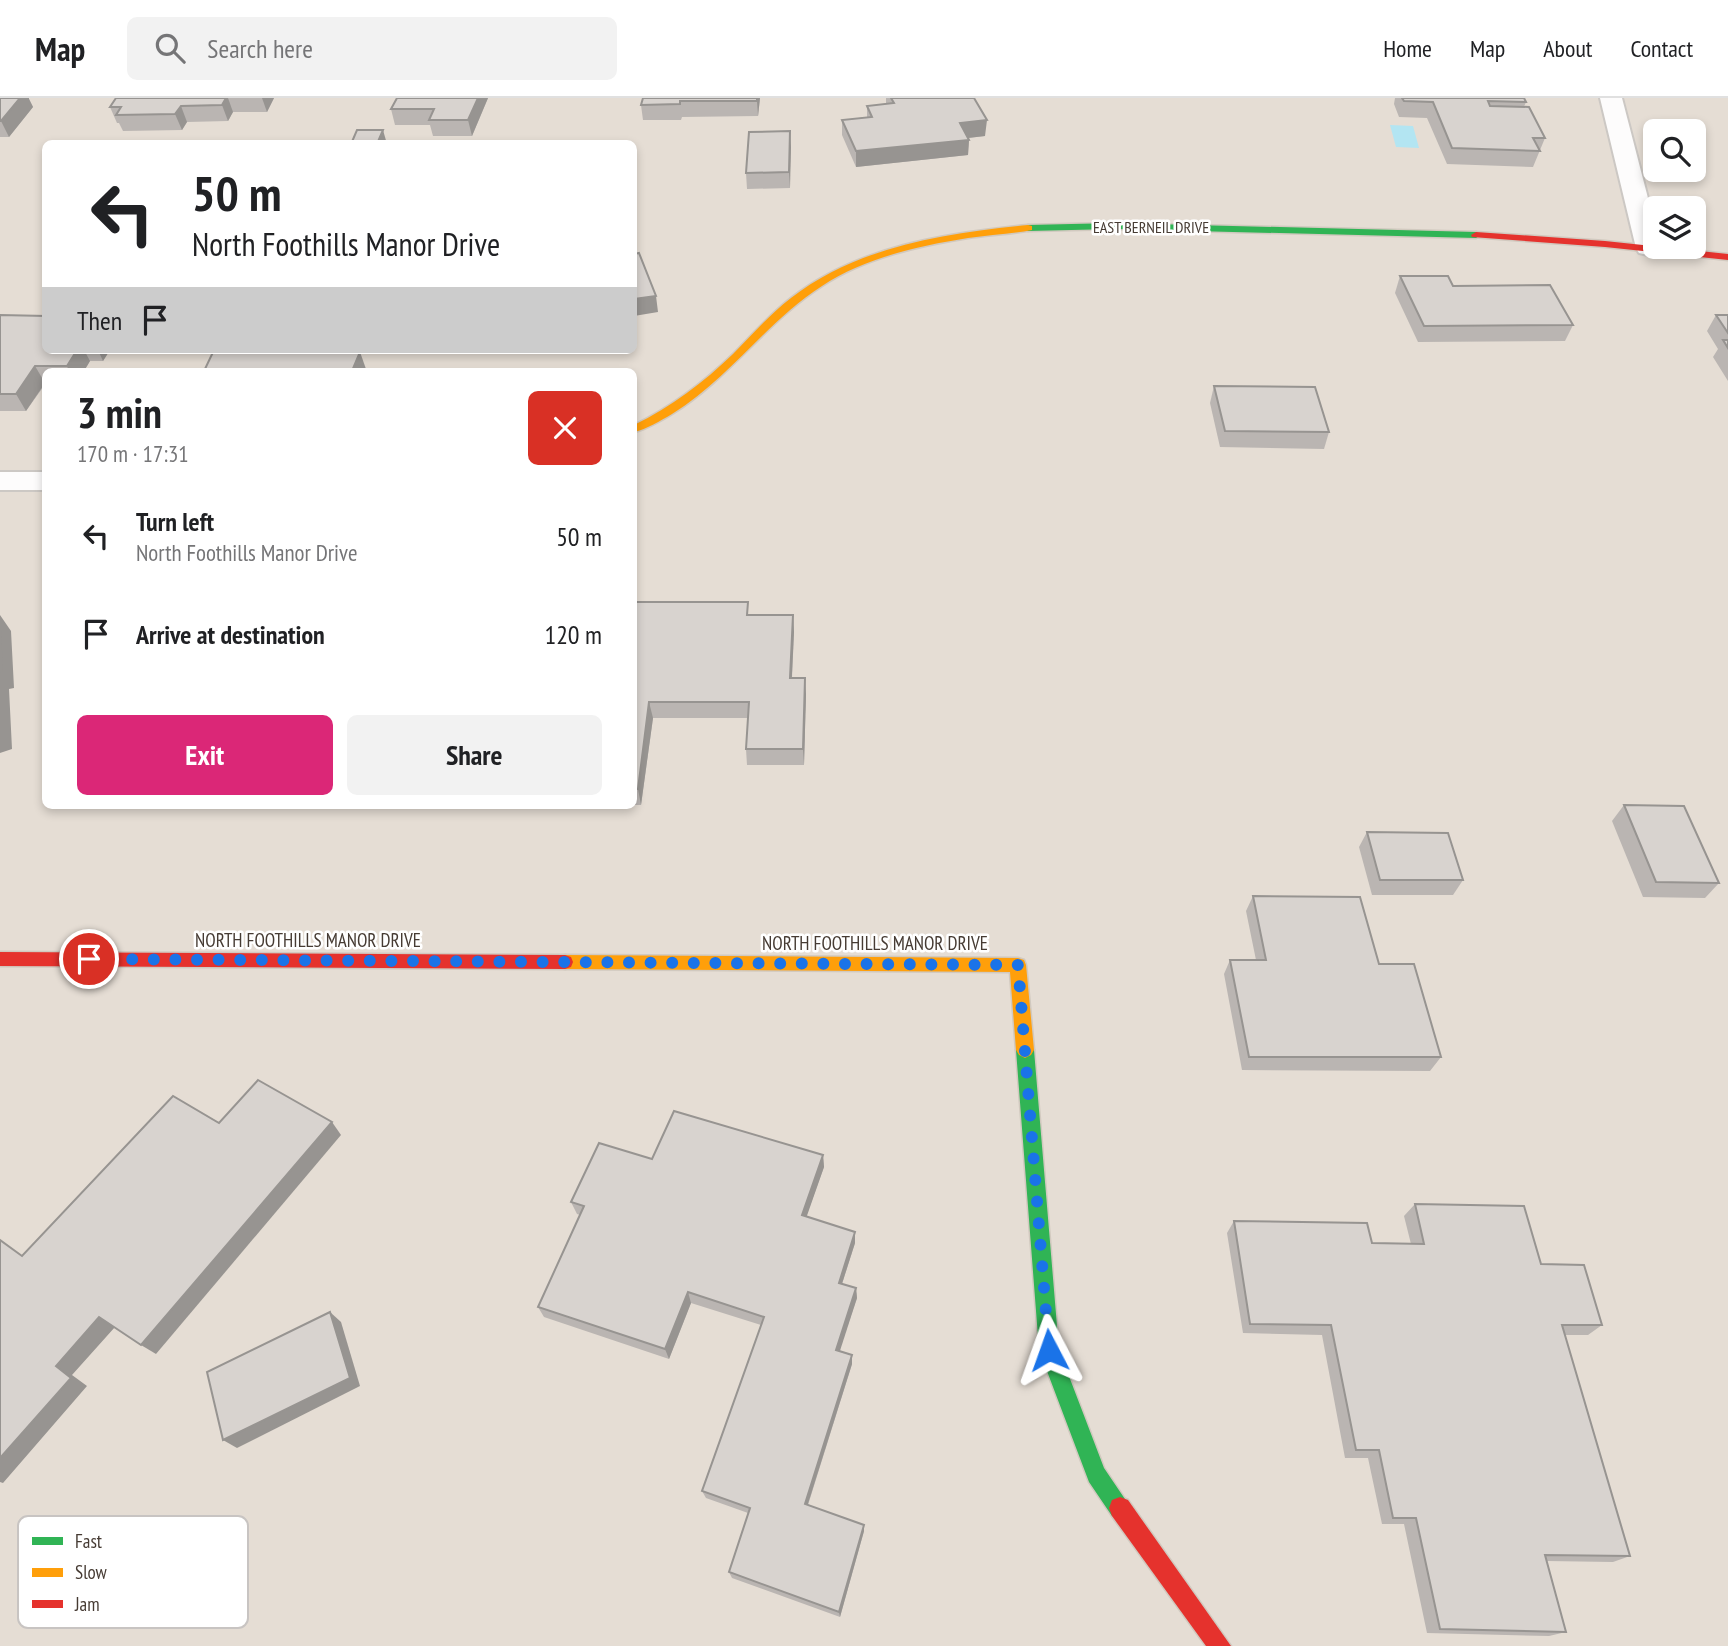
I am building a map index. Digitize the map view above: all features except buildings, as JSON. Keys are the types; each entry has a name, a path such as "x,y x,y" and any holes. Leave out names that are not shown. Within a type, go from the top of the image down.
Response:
{"street":[{"path":"1611,98 1643,228"},
{"name":"EAST BERNEIL DRIVE","path":"637,427 698,388 746,347 767,323 826,278 916,244 983,232 1084,227 1394,230 1515,236 1643,248"},
{"name":"EAST BERNEIL DRIVE","path":"1706,255 1728,257"},
{"path":"0,481 42,481"},
{"name":"NORTH FOOTHILLS MANOR DRIVE","path":"0,958 1018,965 1049,1350 1096,1475 1220,1646"}],"shaded area":[{"path":"0,98 1728,98 1728,1646 0,1646"}],"water":[{"path":"1390,125 1413,126 1419,148 1396,147"}],"traffic: fast":[{"path":"1028,228 1115,226 1476,235"},
{"path":"1025,1050 1049,1350 1096,1475 1120,1508"}],"traffic: slow":[{"path":"637,428 662,415 700,389 796,299 847,268 906,247 937,240 1028,228"},
{"path":"565,962 1018,965 1025,1050"}],"traffic: jam":[{"path":"1476,235 1605,244 1728,257"},
{"path":"0,959 565,962"},
{"path":"1120,1508 1220,1646"}],"route":[{"path":"89,959 1018,965 1049,1350"}]}
